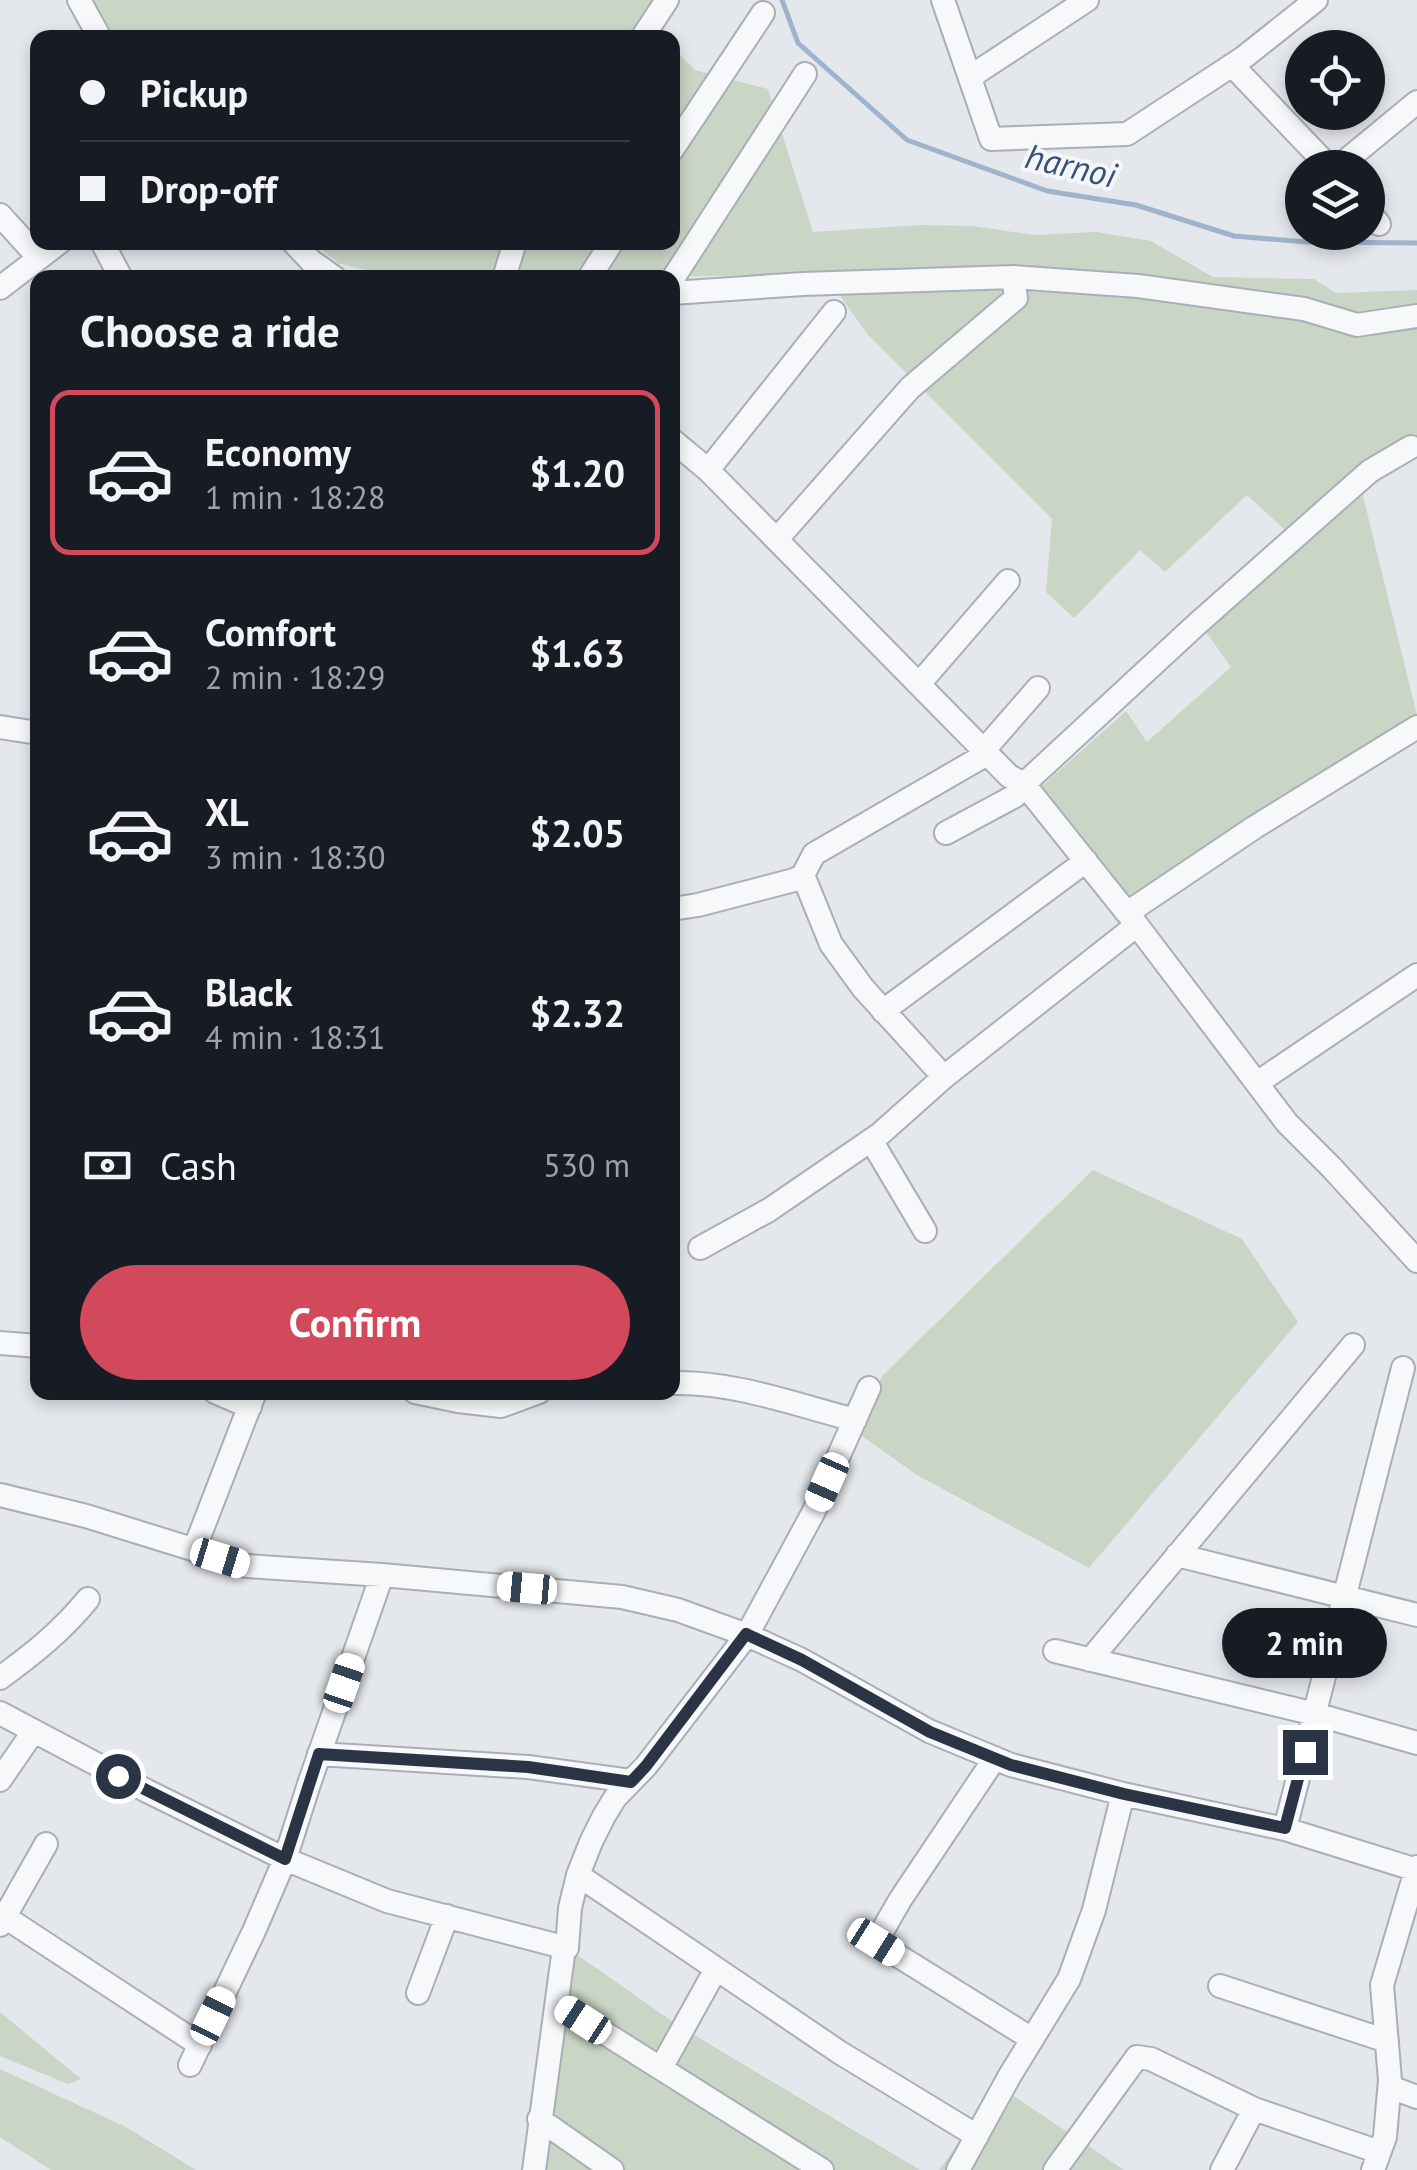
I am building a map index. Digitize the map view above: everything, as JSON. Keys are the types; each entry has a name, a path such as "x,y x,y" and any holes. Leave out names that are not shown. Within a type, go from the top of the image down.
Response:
{"street":[{"path":"79,0 96,30"},
{"path":"647,30 667,0"},
{"path":"943,0 991,139 1127,134 1232,65 1316,0"},
{"path":"970,77 1087,0"},
{"path":"680,138 763,13"},
{"path":"1232,65 1316,150"},
{"path":"678,270 805,74"},
{"path":"1357,150 1417,102"},
{"path":"0,214 30,247"},
{"path":"33,250 40,258"},
{"path":"0,288 50,250"},
{"path":"301,250 324,270"},
{"path":"680,292 1012,277 1138,286 1304,309 1358,325 1417,316"},
{"path":"777,539 910,388 1016,298 1012,277"},
{"path":"708,470 834,312"},
{"path":"680,447 777,539 985,752 1024,784 1286,1123 1417,1261"},
{"path":"946,834 1015,796 1212,611 1362,478 1411,447"},
{"path":"919,684 1008,581"},
{"path":"680,907 718,900 803,875 814,854 985,752 1038,688"},
{"path":"0,727 30,732"},
{"path":"700,1248 770,1210 871,1140 1132,919 1254,827 1417,727"},
{"path":"883,1010 1086,861"},
{"path":"803,875 831,944 863,988 944,1077"},
{"path":"1257,1083 1417,975"},
{"path":"871,1140 925,1230"},
{"path":"0,1343 30,1345"},
{"path":"1090,1660 1353,1345"},
{"path":"1285,1828 1404,1368"},
{"path":"680,1383 738,1390 854,1420"},
{"path":"534,2170 570,1908 591,1842 616,1798 646,1766 746,1634 814,1513 869,1388"},
{"path":"194,1550 252,1400"},
{"path":"449,1400 501,1406 517,1400"},
{"path":"0,1495 86,1516 247,1566 622,1597 678,1610 746,1634 802,1660 930,1732 1011,1765 1285,1828 1416,1869 1382,1985 1390,2087 1385,2137 1376,2161 1137,2056 1055,2170"},
{"path":"1178,1555 1417,1614"},
{"path":"46,1844 2,1921 195,2055 285,1859 382,1575"},
{"path":"0,1678 62,1630 88,1599"},
{"path":"1055,1651 1315,1714 1417,1744"},
{"path":"0,1713 285,1859 387,1901 567,1948"},
{"path":"0,1780 33,1732"},
{"path":"319,1754 528,1767 631,1782"},
{"path":"995,1758 876,1942 1032,2039"},
{"path":"958,2170 1069,1979 1094,1910 1124,1794"},
{"path":"578,1875 840,2052 976,2136"},
{"path":"418,1993 447,1916"},
{"path":"661,2068 716,1970"},
{"path":"1220,1986 1387,2041"},
{"path":"557,2003 822,2170"},
{"path":"1390,2087 1417,2097"},
{"path":"1222,2170 1254,2110"},
{"path":"540,2120 612,2170"}],"green space":[{"path":"91,0 656,0 663,30 110,30"},
{"path":"680,55 695,70 768,89 813,232 920,225 973,226 1034,235 1097,232 1151,241 1213,277 1314,279 1336,293 1417,290 1417,438 1414,434 1284,529 1247,495 1165,572 1140,550 1074,618 1046,592 1052,519 868,335 834,287 800,274 680,277 680,270 366,270 338,263 322,250 680,250"},
{"path":"1362,492 1417,715 1131,899 1042,786 1126,711 1147,742 1231,667 1204,629"},
{"path":"1093,1170 1242,1239 1298,1322 1089,1568 917,1475 858,1433 882,1376"},
{"path":"569,1949 676,2024 920,2170 544,2170"},
{"path":"0,2012 81,2079 68,2084 0,2056"},
{"path":"0,2069 126,2127 196,2170 51,2170 0,2137"},
{"path":"999,2086 1124,2170 939,2170"}],"waterway":[{"name":"harnoi","path":"782,0 798,43 907,140 1047,191 1136,205 1234,236 1307,242 1417,243"}],"route":[{"path":"118,1776 285,1859 319,1754 528,1767 631,1782 746,1634 802,1660 930,1732 1011,1765 1253,1822 1285,1828 1305,1752"}]}
